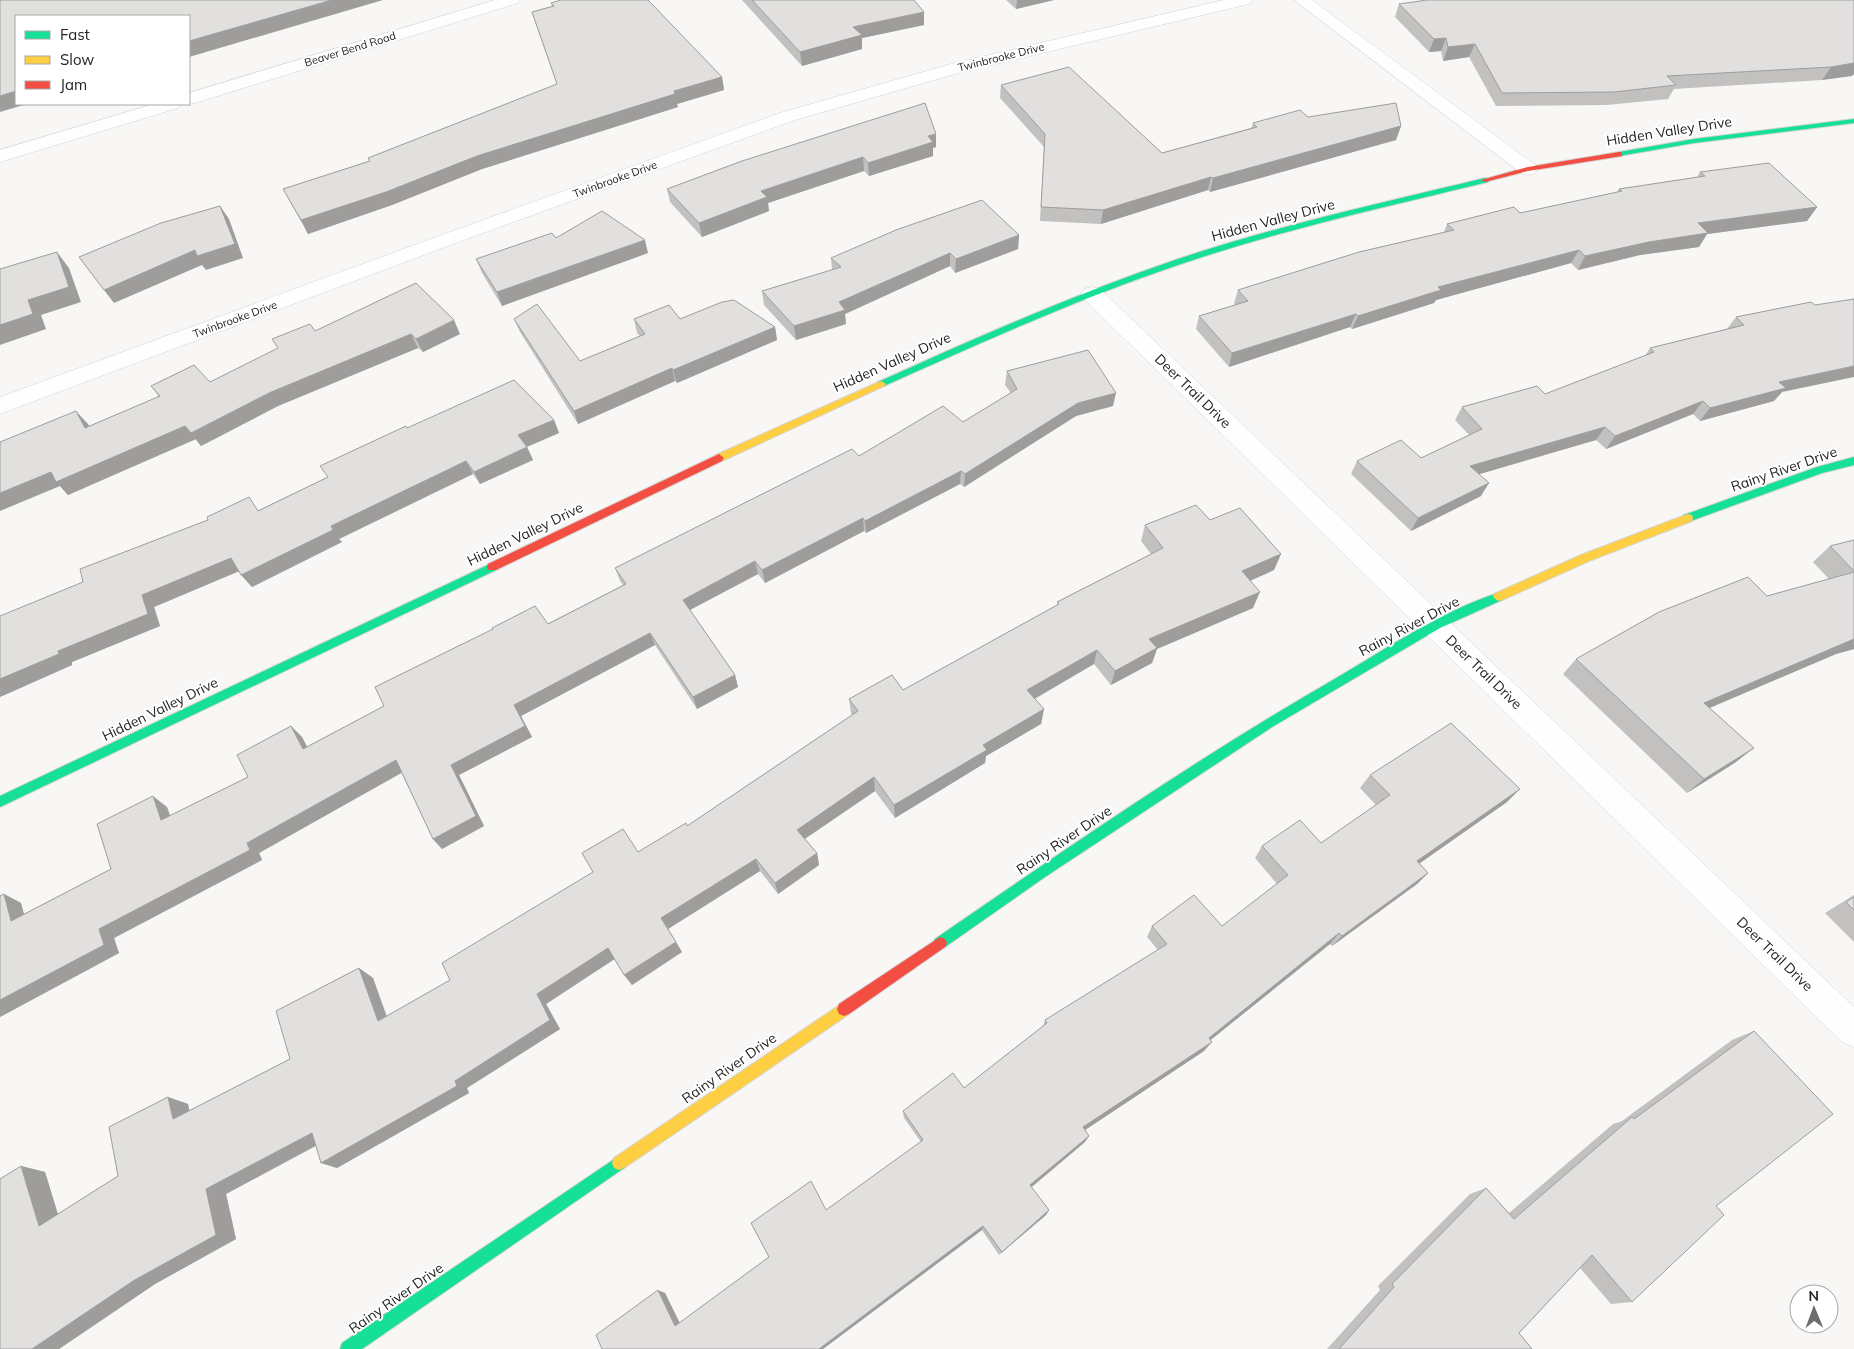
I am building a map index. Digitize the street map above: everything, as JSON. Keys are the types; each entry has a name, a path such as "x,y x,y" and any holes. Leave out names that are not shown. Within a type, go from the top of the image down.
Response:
{"street":[{"name":"Beaver Bend Road","path":"190,98 512,0"},
{"name":"Twinbrooke Drive","path":"0,406 447,240 789,116 957,68 1245,0"},
{"path":"1302,0 1528,169"},
{"path":"0,156 169,105"},
{"name":"Hidden Valley Drive","path":"0,802 742,447 951,352 1092,294 1179,262 1250,240 1528,169 1694,141 1854,121"},
{"name":"Deer Trail Drive","path":"1092,294 1854,1030"},
{"name":"Rainy River Drive","path":"348,1349 1040,872 1268,723 1436,625 1585,558 1820,470 1854,461"}],"building":[{"path":"0,0 332,0 190,41 190,15 15,15 15,91 0,96"},
{"path":"561,0 648,0 722,77 674,91 675,94 477,156 386,192 301,220 283,189 370,161 368,158 557,84 532,12 554,6 551,3"},
{"path":"752,0 914,0 924,12 853,27 862,35 800,52"},
{"path":"1427,0 1854,0 1854,63 1831,67 1667,76 1676,85 1614,92 1502,93 1475,44 1448,47 1446,38 1434,39 1399,4"},
{"path":"1069,67 1162,153 1257,127 1253,123 1300,110 1308,117 1396,103 1401,126 1211,177 1103,210 1041,207 1045,134 1001,85"},
{"path":"925,103 936,134 928,136 933,142 868,163 863,157 761,191 767,197 699,223 667,189 742,161"},
{"path":"1769,163 1817,207 1698,223 1708,233 1649,242 1585,256 1579,250 1438,287 1441,290 1358,316 1356,314 1232,353 1199,316 1248,301 1238,290 1359,252 1454,230 1447,224 1514,207 1520,213 1622,191 1619,189 1705,176 1700,172"},
{"path":"982,200 1019,235 956,259 950,253 839,302 845,310 794,326 762,291 841,267 831,258 896,230"},
{"path":"220,206 235,244 197,256 195,250 104,290 79,257 161,223"},
{"path":"602,211 645,240 497,292 476,259 552,233 556,238"},
{"path":"57,252 69,287 28,300 33,314 0,325 0,269"},
{"path":"416,283 454,320 416,339 411,334 269,393 191,433 185,426 56,482 51,472 0,493 0,442 76,411 85,428 160,396 151,386 194,365 210,382 278,348 272,339 310,324 315,331"},
{"path":"1854,299 1854,366 1779,382 1786,388 1710,408 1703,401 1615,436 1605,427 1470,466 1489,483 1418,518 1357,461 1401,440 1421,458 1482,429 1462,407 1537,386 1545,394 1654,352 1650,348 1744,325 1736,317 1811,302 1815,305"},
{"path":"734,300 775,327 673,370 672,368 574,411 514,319 537,304 580,361 645,334 634,319 669,305 680,319 722,302"},
{"path":"1088,350 1116,393 1078,403 965,474 961,471 865,521 863,518 762,570 755,561 683,600 735,675 693,697 650,633 514,705 525,726 451,765 476,816 433,839 396,760 247,843 250,850 99,929 104,945 0,1000 0,896 4,894 11,921 111,869 97,824 153,796 161,820 248,777 237,755 291,726 303,749 384,706 375,687 493,629 535,606 548,624 626,584 615,568 852,449 859,456 943,406 963,422 1017,389 1007,371"},
{"path":"514,380 554,420 518,435 527,447 474,472 466,461 331,526 333,530 241,575 231,558 142,595 148,614 58,651 59,654 0,679 0,616 83,582 80,569 208,520 207,517 249,497 258,511 328,477 320,466 406,426 407,428"},
{"path":"1196,505 1210,520 1240,508 1281,554 1242,571 1260,592 1149,639 1157,648 1115,671 1097,650 1027,690 1044,709 983,745 987,750 894,805 874,777 797,830 817,853 775,883 756,859 661,918 676,942 624,975 608,948 537,994 550,1020 455,1081 457,1086 321,1163 312,1133 206,1189 216,1235 133,1281 32,1349 0,1349 0,1179 21,1166 39,1226 118,1176 109,1127 168,1097 173,1119 290,1059 276,1011 359,968 378,1021 450,980 442,963 593,872 582,853 623,829 638,852 686,823 687,826 858,711 849,699 892,675 903,690 1059,604 1057,602 1163,548 1145,525"},
{"path":"1854,540 1854,571 1830,546"},
{"path":"1854,572 1854,639 1704,703 1754,748 1704,779 1576,659 1659,612 1748,577 1767,596"},
{"path":"1451,723 1520,789 1417,861 1428,873 1342,936 1339,933 1209,1038 1212,1042 1083,1127 1089,1136 1030,1185 1049,1210 1002,1252 983,1226 819,1349 602,1349 596,1335 658,1290 675,1326 769,1257 751,1223 811,1181 826,1210 923,1140 903,1111 953,1073 964,1088 1047,1023 1045,1020 1167,944 1152,926 1194,895 1222,926 1288,875 1262,846 1300,820 1321,843 1390,795 1370,775"},
{"path":"1854,897 1854,910 1846,902"},
{"path":"1754,1031 1833,1114 1716,1206 1724,1215 1632,1302 1592,1255 1519,1333 1532,1349 1339,1349 1394,1287 1392,1284 1486,1188 1514,1219 1632,1117 1634,1119"}],"traffic: fast":[{"path":"1619,154 1694,141 1854,121"},
{"path":"881,384 1028,320 1178,262 1254,238 1485,180"},
{"path":"1688,518 1820,470 1854,461"},
{"path":"0,802 492,567"},
{"path":"940,943 1041,873 1268,723 1436,625 1498,597"},
{"path":"348,1349 619,1163"}],"traffic: slow":[{"path":"719,458 881,384"},
{"path":"1498,597 1585,558 1688,518"},
{"path":"619,1163 844,1009"}],"traffic: jam":[{"path":"1485,180 1528,169 1619,154"},
{"path":"492,567 719,458"},
{"path":"844,1009 940,943"}]}
